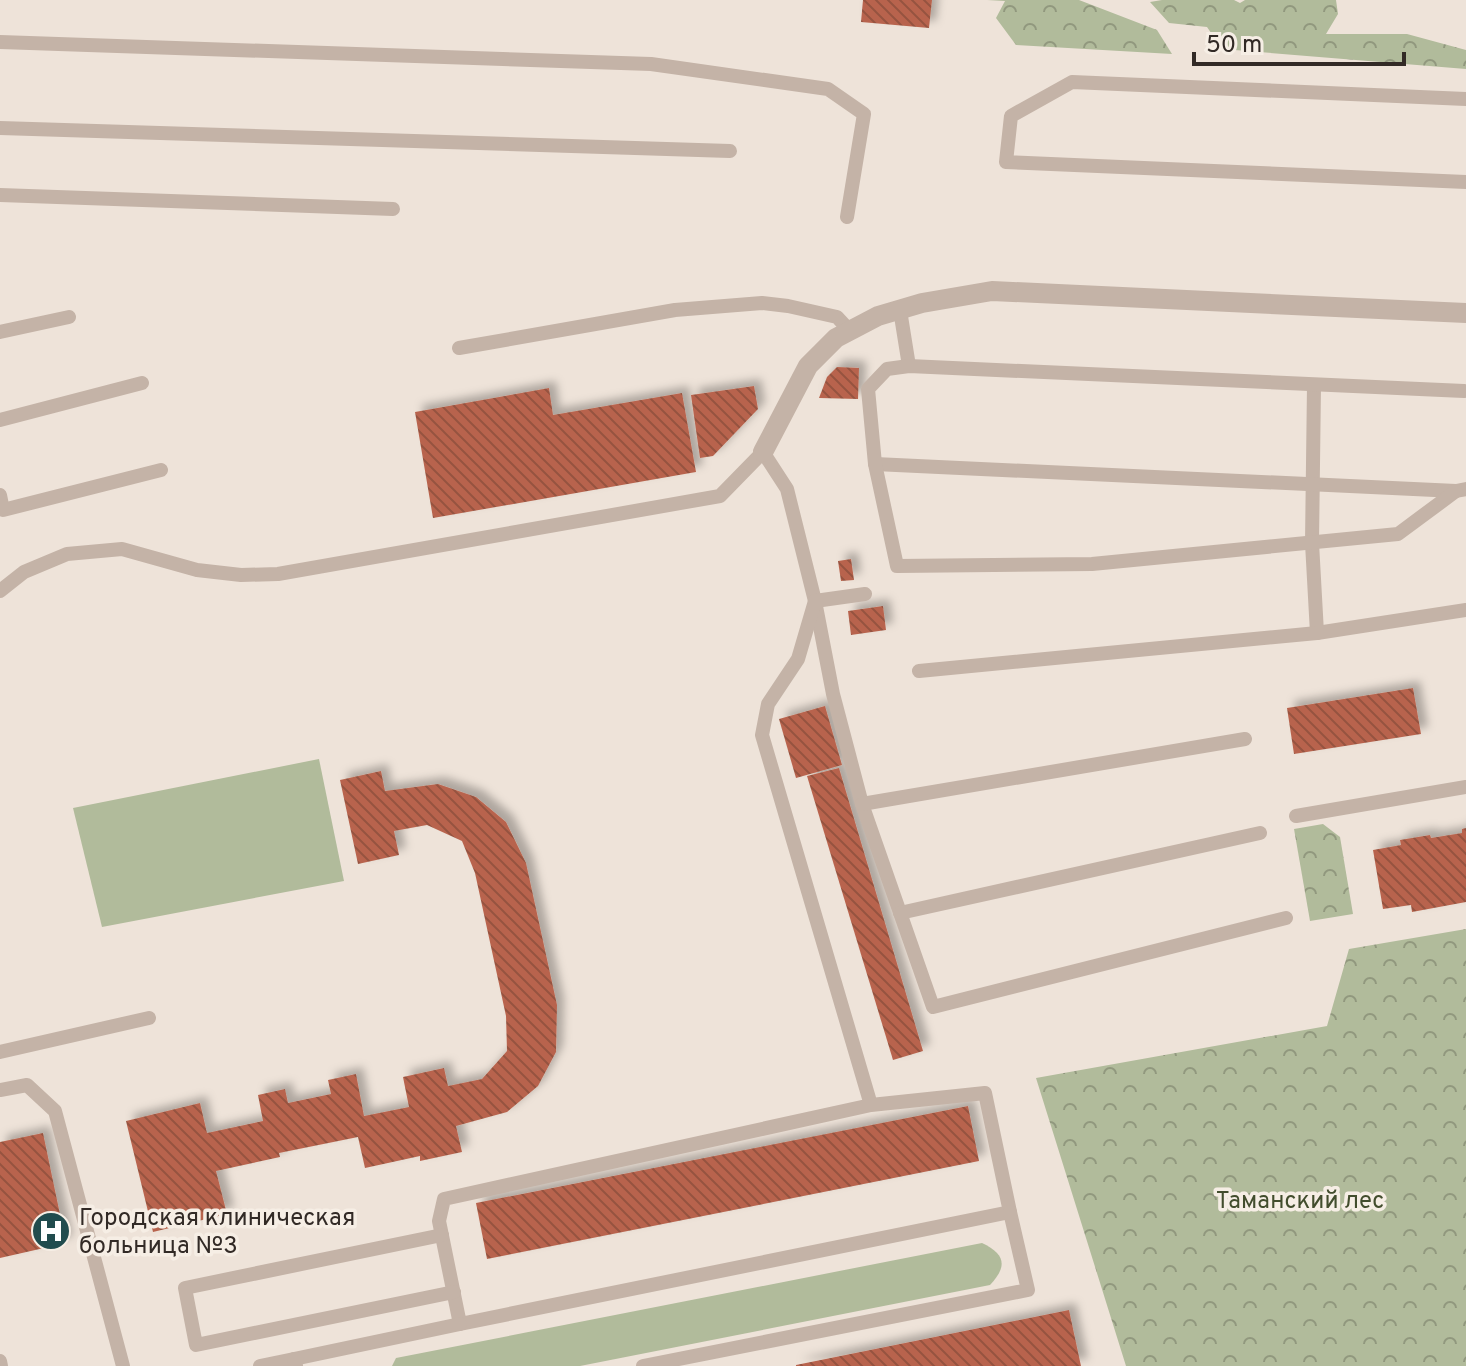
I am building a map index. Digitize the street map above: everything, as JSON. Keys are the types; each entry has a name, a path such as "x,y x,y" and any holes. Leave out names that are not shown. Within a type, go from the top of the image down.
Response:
{"street":[{"path":"763,452 808,366 836,338 878,316 922,303 992,291 1466,313"}],"lane":[{"path":"0,42 651,64 828,89 864,114 847,217"},
{"path":"1466,99 1072,82 1011,116 1006,162 1466,182"},
{"path":"0,128 730,151"},
{"path":"0,195 393,209"},
{"path":"459,348 675,310 762,303 837,317 850,331"},
{"path":"900,310 909,366"},
{"path":"0,332 69,317"},
{"path":"1461,490 1398,534 1092,564 897,566 875,464 868,389 887,369 909,366 1464,391"},
{"path":"0,420 142,383"},
{"path":"1314,385 1312,543 1317,633"},
{"path":"0,591 24,572 67,554 122,549 197,570 241,575 278,574 720,496 763,452 787,489 815,601 833,694 862,804 933,1007 1286,918"},
{"path":"875,464 1461,490"},
{"path":"0,495 3,510 161,470"},
{"path":"815,601 865,594"},
{"path":"815,601 798,659 768,704 762,735 871,1105"},
{"path":"919,671 1317,633 1466,610"},
{"path":"862,804 1245,739"},
{"path":"1296,816 1466,787"},
{"path":"900,913 1260,833"},
{"path":"0,1052 149,1018"},
{"path":"0,1090 27,1085 55,1111 123,1366"},
{"path":"460,1324 439,1221 444,1199 871,1105 985,1093 1028,1290 643,1366"},
{"path":"260,1366 295,1363 460,1324 1010,1212"},
{"path":"442,1235 185,1288 196,1345 454,1292"}],"green space":[{"path":"987,0 1079,0 1157,30 1172,54 1016,45 996,18 1005,1"},
{"path":"1234,0 1240,3 1245,0 1336,0 1338,14 1326,34 1407,34 1466,50 1466,69 1222,49 1207,27 1169,23 1150,2"},
{"path":"319,759 344,881 102,927 73,808"},
{"path":"1323,824 1340,837 1353,914 1310,921 1294,829"},
{"name":"Таманский лес","path":"1466,929 1466,1366 1126,1366 1036,1078 1327,1026 1349,949"},
{"path":"982,1243 995,1252 1001,1261 1000,1272 990,1285 580,1366 392,1366 396,1358"}],"building":[{"path":"863,0 932,0 929,28 861,22"},
{"path":"837,367 859,368 858,399 819,398 827,377"},
{"path":"754,386 758,409 713,456 700,458 691,395"},
{"path":"549,388 553,415 682,393 696,472 433,518 415,412"},
{"path":"851,559 854,580 841,581 838,561"},
{"path":"883,606 886,630 851,635 848,611"},
{"path":"1413,688 1421,734 1294,754 1287,708"},
{"path":"825,706 842,765 796,778 779,719"},
{"path":"839,768 923,1051 893,1060 807,776"},
{"path":"381,771 385,791 438,784 476,797 506,822 526,863 557,1005 556,1052 538,1086 507,1112 456,1126 462,1152 420,1161 420,1156 365,1168 358,1137 279,1153 280,1157 216,1171 227,1214 153,1232 126,1121 200,1103 207,1133 263,1121 258,1095 285,1089 288,1103 331,1094 328,1080 356,1074 364,1116 409,1107 403,1077 444,1068 448,1086 482,1079 507,1051 506,1016 475,873 462,841 427,825 394,831 399,855 358,864 340,780"},
{"path":"1466,828 1466,902 1412,912 1411,905 1383,909 1373,850 1401,845 1400,840 1462,833 1462,829"},
{"path":"968,1106 979,1161 487,1259 476,1203"},
{"path":"43,1133 66,1243 0,1258 0,1142"},
{"path":"1069,1310 1081,1366 796,1366 796,1365"}],"place":[{"name":"Городская клиническая больница №3","path":"51,1231"}]}
